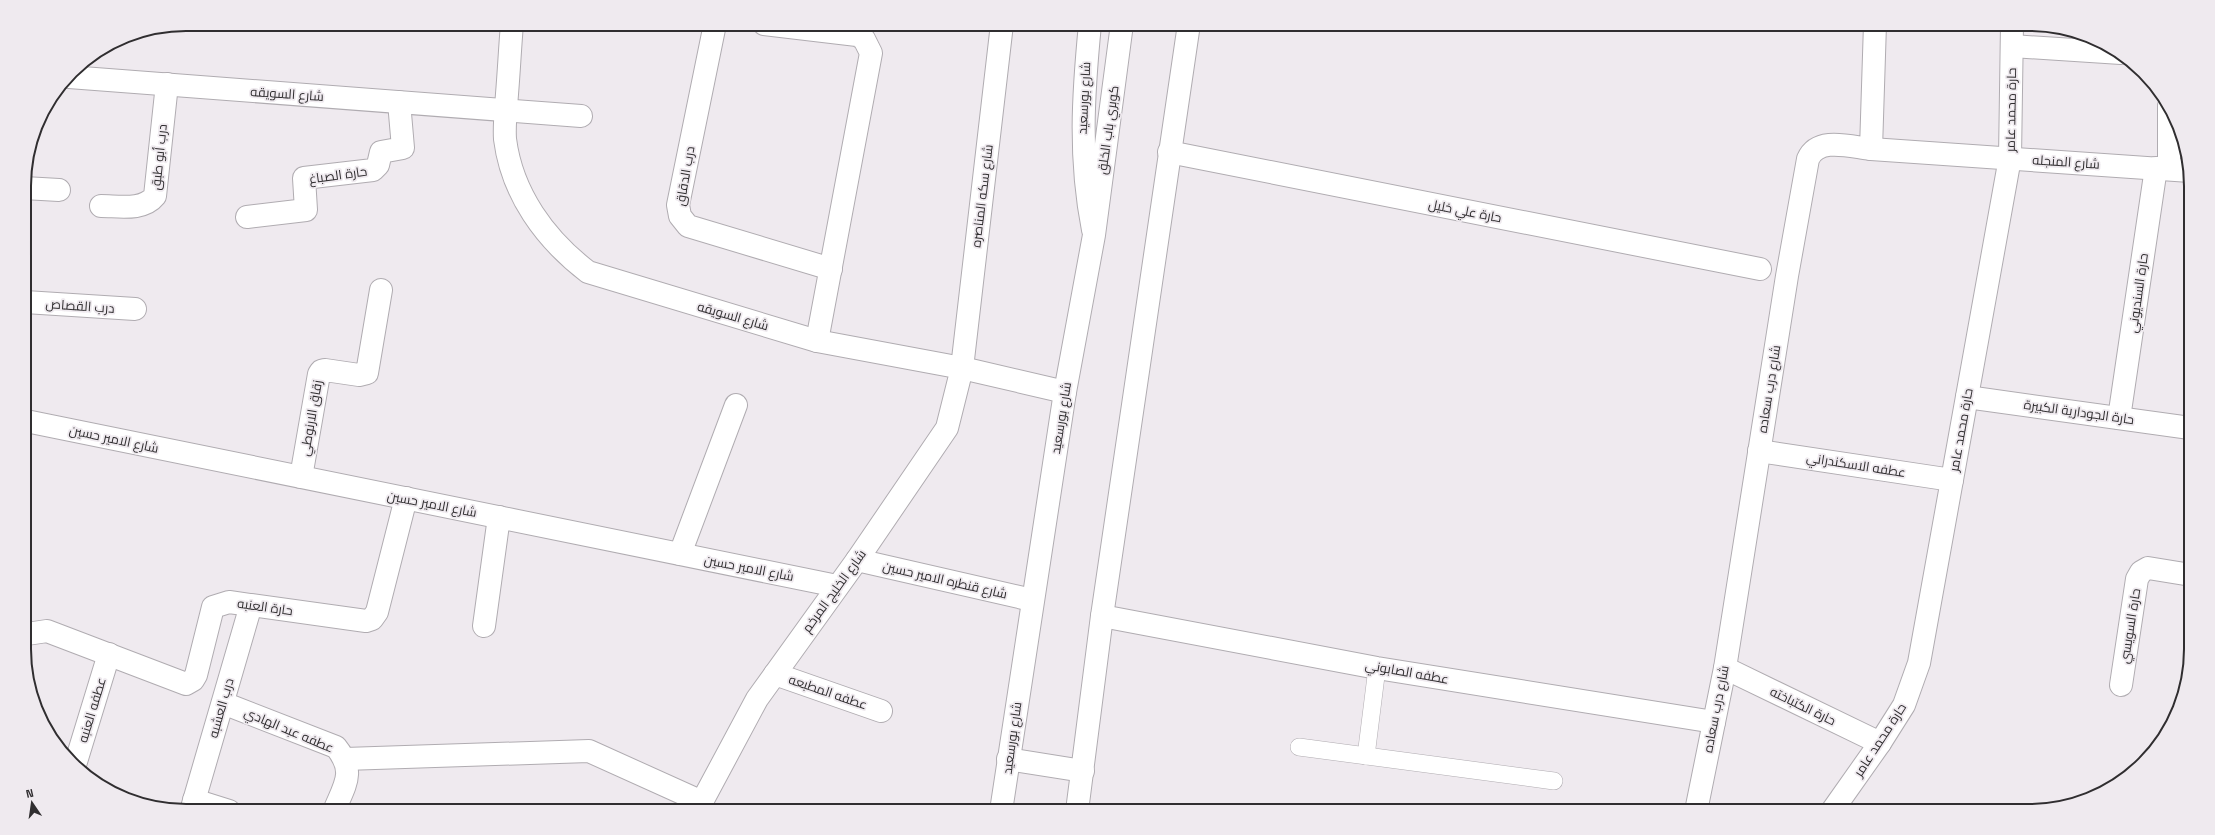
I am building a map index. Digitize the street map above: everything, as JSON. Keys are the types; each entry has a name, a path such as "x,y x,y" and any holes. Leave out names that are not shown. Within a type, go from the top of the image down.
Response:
{"street":[{"name":"شارع السويقه","path":"512,31 506,111 506,145 510,165 519,191 532,215 565,255 588,272 818,341 962,368 1065,392"},
{"name":"درب الدقاق","path":"714,31 678,205 680,216 688,226 831,268"},
{"path":"818,31 857,36 864,39 871,53 818,341"},
{"name":"شارع سكه المناصره","path":"962,368 1001,31"},
{"name":"شارع بورسعيد","path":"1002,804 1065,392 1094,236 1086,192 1082,140 1084,76 1089,31"},
{"name":"كوبري باب الخلق","path":"1094,236 1121,31"},
{"path":"1078,804 1102,616 1188,31"},
{"path":"1871,149 1875,31"},
{"name":"حارة محمد عامر","path":"1837,804 1880,743 1904,705 1919,663 2010,158 2012,31"},
{"path":"2012,46 2107,52"},
{"name":"شارع السويقه","path":"75,77 581,116"},
{"name":"درب أبو طبق","path":"101,206 142,206 151,202 156,196 167,84"},
{"name":"حارة الصباغ","path":"247,217 306,210 304,178 373,170 378,165 381,152 403,148 399,102"},
{"name":"حارة السنديوني","path":"2119,418 2171,169 2169,120"},
{"name":"شارع درب سعاده","path":"1697,804 1725,668 1787,276 1808,159 1815,149 1826,145 1871,149"},
{"name":"شارع المنجله","path":"1871,149 2171,169"},
{"name":"حارة علي خليل","path":"1169,152 1760,269"},
{"path":"31,188 59,190"},
{"name":"زقاق الارنوطي","path":"301,477 319,374 321,371 325,370 359,375 367,373 381,290"},
{"name":"درب القصاص","path":"31,302 136,309"},
{"name":"شارع الخليج المرخم","path":"701,804 757,699 857,560 947,428 962,368"},
{"name":"حارة الجودارية الكبيرة","path":"1967,397 2184,427"},
{"path":"680,554 736,405"},
{"name":"شارع الامير حسين","path":"31,422 837,586"},
{"name":"عطفه الاسكندراني","path":"1759,451 1952,480"},
{"name":"حارة العنبه","path":"31,633 47,630 186,684 193,680 196,675 213,607 229,602 366,621 372,619 377,612 406,498"},
{"path":"484,626 499,517"},
{"name":"شارع قنطره الامير حسين","path":"857,560 1032,600"},
{"name":"حارة السويسي","path":"2121,685 2137,579 2141,572 2148,568 2184,575"},
{"name":"درب العشبه","path":"194,804 251,605"},
{"name":"عطفه الصابوني","path":"1102,616 1377,668 1714,722"},
{"name":"عطفه العنبه","path":"76,759 109,654"},
{"name":"حارة الكتباخته","path":"1725,668 1880,743"},
{"name":"عطفه المطبعه","path":"775,674 881,711"},
{"name":"عطفه عبد الهادي","path":"223,703 336,747 345,759 348,776 337,804"},
{"path":"345,759 589,751 696,804"},
{"path":"1008,759 1083,771"}],"lane":[{"path":"1366,756 1377,668"},
{"path":"1299,747 1554,782"}]}
